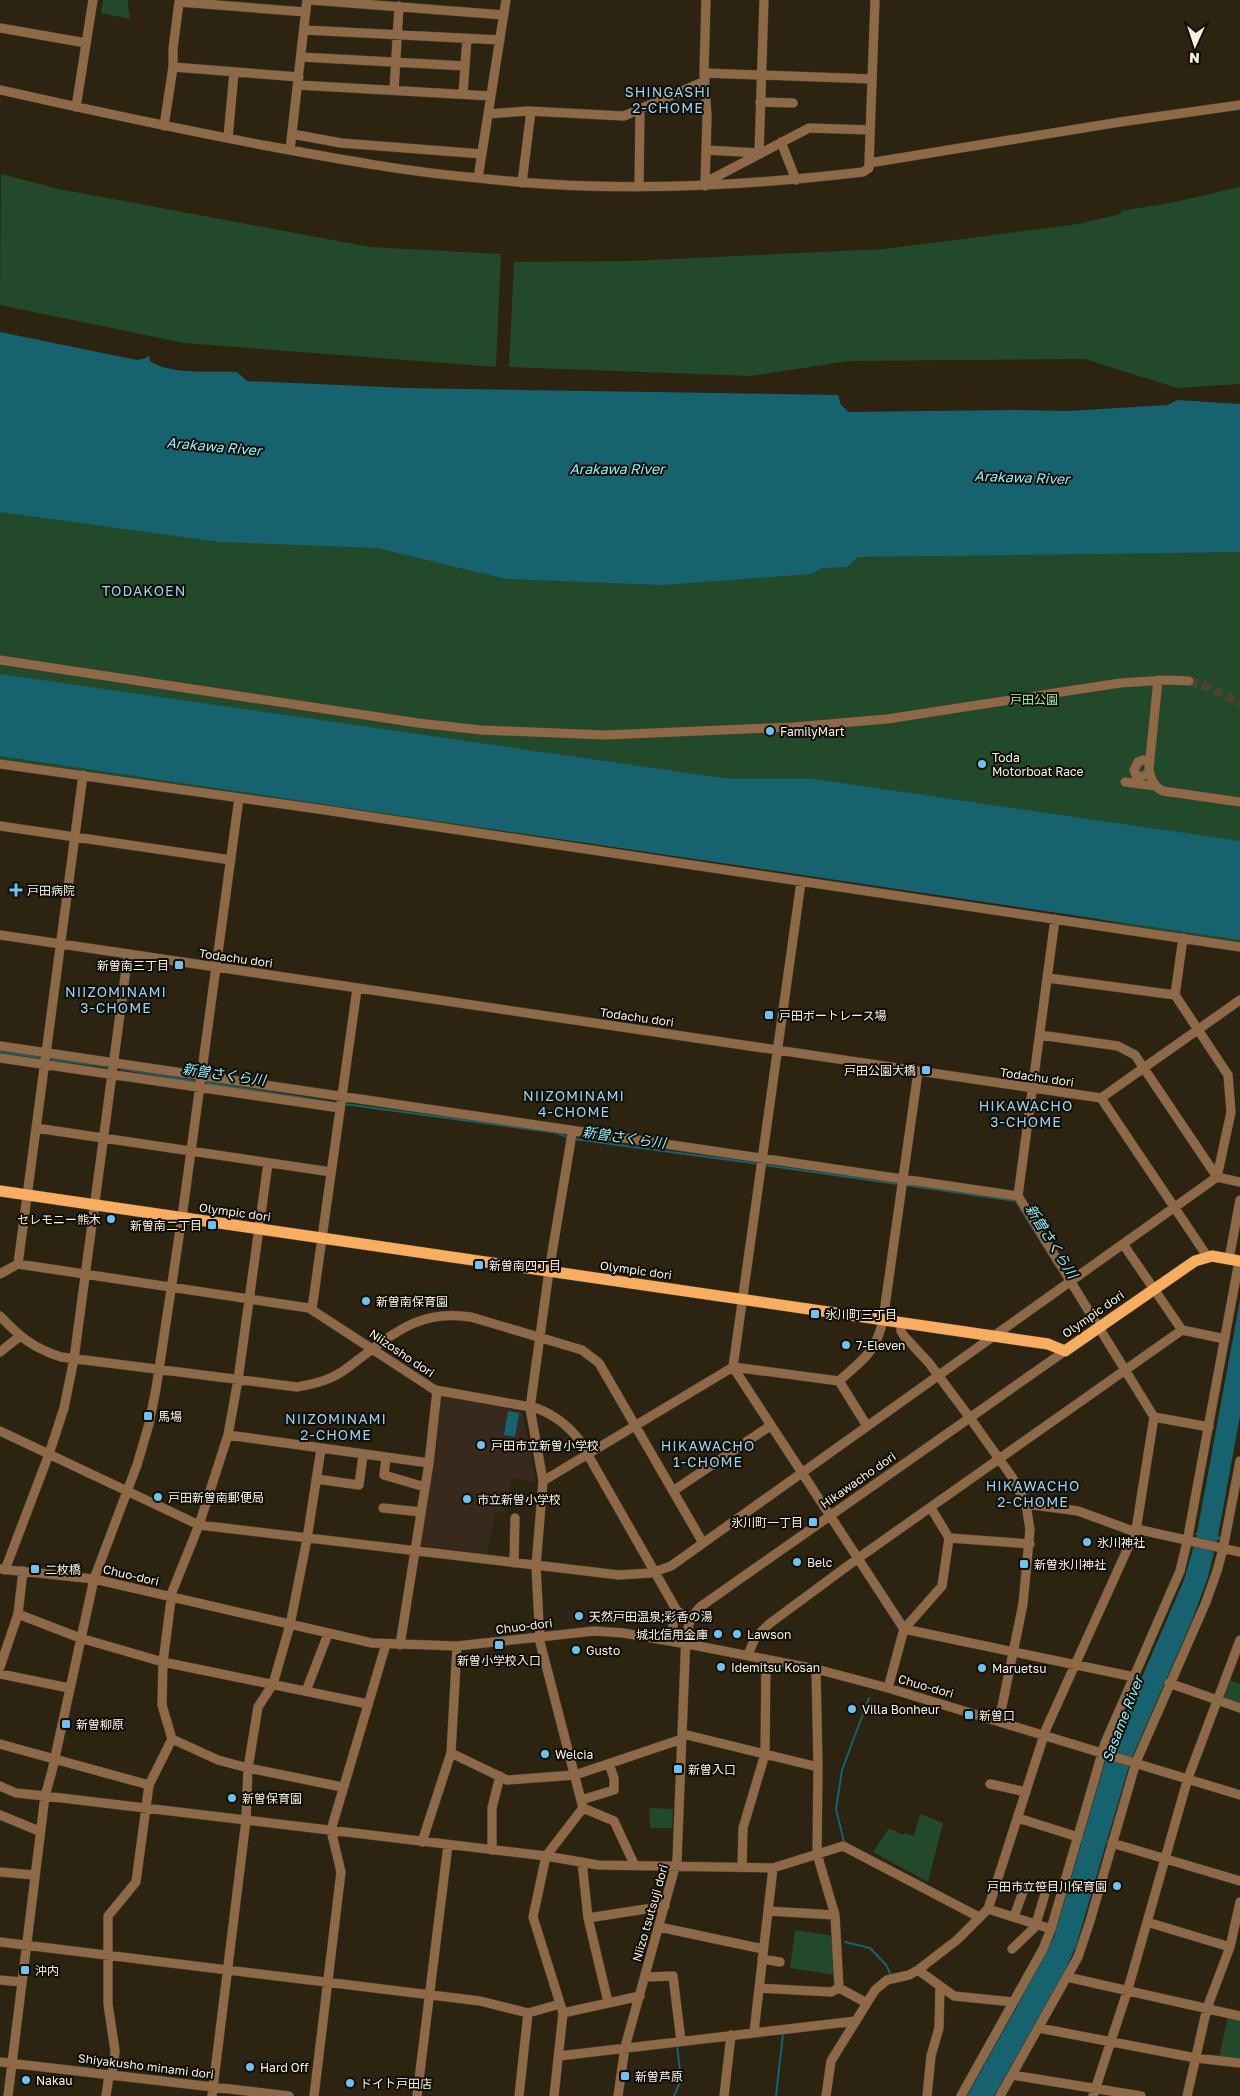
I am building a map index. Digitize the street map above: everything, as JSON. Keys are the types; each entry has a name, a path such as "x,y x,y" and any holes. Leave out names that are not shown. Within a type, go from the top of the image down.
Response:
{"main road":[{"name":"Olympic dori","path":"0,1191 1048,1344 1064,1351 1195,1261 1207,1256"},
{"path":"1207,1256 1236,1260"}],"street":[{"path":"76,107 94,0"},
{"path":"290,150 309,0 364,2 504,15"},
{"path":"478,178 506,0"},
{"path":"704,186 706,150 704,77 706,0"},
{"path":"759,153 764,0"},
{"path":"0,90 164,126 418,172 522,183 587,187 704,186 796,180 863,172 869,168 875,0"},
{"path":"164,126 173,68 172,49 179,2 220,3 306,12"},
{"path":"394,90 398,6"},
{"path":"0,28 86,43"},
{"path":"304,30 500,40"},
{"path":"463,94 467,38"},
{"path":"301,57 465,66"},
{"path":"173,68 234,72 298,81 394,90 491,96"},
{"path":"228,138 234,72"},
{"path":"488,114 531,111 622,116 704,77 761,75 872,79"},
{"path":"760,102 793,103"},
{"path":"869,163 1120,122 1240,105"},
{"path":"639,187 640,109"},
{"path":"522,183 531,111"},
{"path":"704,186 708,181 809,128 870,130"},
{"path":"292,134 341,143 482,154"},
{"path":"780,142 796,180"},
{"path":"706,150 759,153"},
{"path":"0,660 418,724 567,735 675,733 794,727 868,720 1120,683 1158,680 1190,681"},
{"path":"1155,786 1149,772 1158,680"},
{"path":"1149,772 1140,777 1136,775 1134,770 1138,762 1150,760"},
{"path":"0,764 1240,947"},
{"path":"0,1274 18,1264 83,775"},
{"path":"1125,782 1155,786 1163,791 1240,802"},
{"path":"8,2096 39,1831 45,1796 94,1579 127,1491 149,1424 159,1370 201,1081 239,798"},
{"path":"0,826 231,860"},
{"path":"801,882 733,1367 856,1559 904,1629 1134,1677"},
{"path":"826,2096 831,2061 875,1990 887,1980 908,1975 918,1970 957,1940 988,1909 1044,1734 1136,1530 1154,1417 1098,1328 1097,1322 1068,1283 1018,1196 1055,919"},
{"name":"Todachu dori","path":"0,935 1101,1098"},
{"path":"0,1431 198,1525 619,1575 655,1572 671,1566 1217,1177 1231,1112 1228,1076 1175,995 1183,938"},
{"path":"2,1570 49,1454 64,1408 74,1359 128,954"},
{"path":"1048,978 1175,995"},
{"path":"312,1309 357,989"},
{"path":"1207,1256 1101,1098 1240,1000"},
{"path":"1040,1035 1118,1046 1135,1055 1217,1177 1240,1182"},
{"path":"0,1046 45,1058 341,1103 902,1183 1018,1196"},
{"path":"0,1058 45,1058"},
{"path":"839,1381 873,1349 880,1335 918,1072"},
{"path":"36,1128 332,1172"},
{"path":"571,1138 549,1271 530,1408 543,1481 536,1566 540,1637 547,1672 582,1804 614,1821 634,1864"},
{"path":"106,2096 115,2052 108,2004 108,1916 136,1882 149,1785 172,1739 162,1705 163,1662 171,1597 198,1525 228,1434 238,1380 268,1162"},
{"path":"961,2096 1043,1949 1051,1929 1103,1752 1180,1571 1189,1542 1225,1339 1236,1260 1240,1200"},
{"path":"1123,1244 1182,1330 1225,1339"},
{"name":"Niizosho dori","path":"18,1264 312,1309 437,1391 530,1408 551,1415 575,1435 588,1454 677,1611"},
{"path":"0,1316 19,1337 45,1352 74,1359 297,1387 332,1378 401,1329 434,1315 453,1314 471,1317 582,1350 599,1363 703,1543"},
{"path":"901,1323 901,1331 904,1336 939,1376 970,1418 1020,1490 1026,1504 1030,1524 1030,1544 1022,1604 999,1721"},
{"path":"748,1655 755,1638 769,1624 856,1559 1182,1330"},
{"path":"0,1352 19,1337"},
{"name":"Hikawacho dori","path":"690,1618 700,1607 1064,1351"},
{"path":"543,1481 733,1367 839,1381"},
{"path":"839,1381 867,1426"},
{"path":"400,1645 429,1463 437,1391"},
{"path":"1154,1417 1209,1427"},
{"path":"673,1491 770,1426"},
{"path":"228,1434 363,1455 429,1463"},
{"path":"212,2091 246,1820 248,1768 258,1707 273,1684 290,1625 307,1539 321,1448"},
{"path":"316,1479 359,1485 363,1455"},
{"path":"386,1458 384,1475 425,1487"},
{"path":"1000,2096 1078,1957 1135,1762 1206,1602 1222,1549 1240,1461"},
{"path":"1026,1504 1078,1511 1130,1530 1240,1552"},
{"path":"383,1508 421,1512"},
{"path":"888,1688 904,1629 942,1586 949,1538 930,1508"},
{"path":"514,1563 515,1518"},
{"path":"949,1538 1030,1544"},
{"name":"Chuo-dori","path":"2,1570 94,1579 328,1634 386,1644 457,1646 583,1632 612,1632 686,1643 816,1668 1135,1762"},
{"path":"0,1667 18,1614 23,1571"},
{"path":"673,1641 673,1625 677,1611 690,1618 686,1643"},
{"path":"18,1614 80,1638 163,1662 368,1704"},
{"path":"306,1691 328,1634"},
{"path":"1094,2092 1127,1990 1188,1778 1218,1700 1236,1664 1240,1640"},
{"name":"Niizo tsutsuji dori","path":"618,2096 625,2047 676,1865 686,1643"},
{"path":"314,2096 341,1872 330,1830 386,1644"},
{"path":"422,1842 451,1753 457,1646"},
{"path":"742,1867 743,1828 765,1754 766,1659"},
{"path":"816,1668 817,1854 835,1915 839,1988"},
{"path":"0,1674 69,1688"},
{"path":"1169,1683 1240,1708"},
{"path":"451,1753 507,1780 575,1775 682,1736 818,1767"},
{"path":"172,1739 218,1760 342,1787"},
{"path":"0,1744 149,1785"},
{"path":"1135,1762 1240,1795"},
{"path":"554,2096 559,2056 561,2008 533,1917 546,1856 582,1804 614,1790 614,1778 609,1764"},
{"path":"492,1850 492,1808 500,1776"},
{"path":"990,1784 1026,1792"},
{"path":"0,1786 16,1792 45,1796 546,1856 598,1865 634,1864 773,1868 843,1846 979,1917"},
{"path":"0,1815 39,1831"},
{"path":"1018,1818 1078,1837"},
{"path":"1112,1843 1240,1881"},
{"path":"417,2096 448,1845"},
{"path":"582,1862 588,1918 608,2002"},
{"path":"754,2032 773,1868"},
{"path":"0,1872 34,1875"},
{"path":"1014,1917 1025,1886"},
{"path":"1012,1949 1036,1924 1046,1894"},
{"path":"1187,2096 1207,2008 1230,1947 1240,1902"},
{"path":"588,1918 665,1906"},
{"path":"988,1909 1051,1929"},
{"path":"768,1911 835,1915"},
{"path":"1147,1922 1230,1947"},
{"path":"659,1927 763,1949"},
{"path":"0,1942 480,2001 528,2013 640,1996"},
{"path":"762,1959 780,1962"},
{"path":"918,1970 954,1996 1014,2002"},
{"path":"645,1977 673,1976 680,2041"},
{"path":"1067,1977 1240,2016"},
{"path":"0,1980 21,1982"},
{"path":"926,2096 931,2056 940,2028 940,1986"},
{"path":"759,1988 831,1992 839,1988"},
{"path":"839,1988 867,2003"},
{"path":"520,2096 528,2013"},
{"path":"559,2056 856,2021"},
{"path":"1039,2028 1196,2058 1240,2064"},
{"path":"724,2096 731,2035"},
{"name":"Shiyakusho minami dori","path":"0,2062 111,2075 212,2091 289,2096"},
{"path":"1012,2075 1094,2092 1140,2096"}],"shaded area":[{"name":"戸田市立新曽小学校","path":"440,1395 522,1412 536,1482 511,1478 505,1511 495,1514 487,1554 419,1545"}],"green space":[{"path":"103,0 128,0 130,19 101,13"},
{"path":"1,174 59,189 370,247 501,254 496,367 184,343 0,305"},
{"path":"1240,187 1240,384 1177,388 1085,359 849,361 750,376 509,367 514,262 628,261 884,249 1078,224 1121,214 1121,211 1170,203"},
{"name":"戸田公園","path":"0,418 1240,499 1240,947 1183,938 1108,921 932,887 516,833 0,761"},
{"path":"1227,1679 1240,1684 1240,1705 1221,1698"},
{"path":"649,1808 673,1809 672,1828 650,1828"},
{"path":"920,1814 943,1823 928,1882 873,1852 889,1828 903,1835 904,1833 914,1836"},
{"path":"795,1930 834,1936 836,1975 790,1968"},
{"path":"1228,2015 1240,2018 1240,2061 1219,2058"}],"water":[{"name":"Arakawa River","path":"0,332 137,360 146,358 149,355 150,361 168,368 192,371 237,372 247,381 408,388 838,395 841,405 849,412 1068,411 1168,405 1177,400 1240,404 1240,552 858,557 847,567 822,568 811,574 663,585 506,579 377,548 220,542 0,512"},
{"path":"0,674 730,779 814,779 1240,841 1240,940 0,756"},
{"path":"1240,1300 1240,1416 1218,1536 1221,1537 1221,1540 1217,1540 1208,1577 1191,1623 1130,1762 1076,1946 1077,1949 1075,1948 1064,1973 1065,1975 1062,1976 994,2096 967,2096 1019,2003 1017,2001 1020,2001 1054,1937 1104,1765 1184,1580 1197,1535 1194,1533 1197,1533"},
{"path":"508,1411 519,1413 515,1437 504,1435"}],"waterway":[{"name":"新曽さくら川","path":"0,1052 43,1058"},
{"name":"新曽さくら川","path":"48,1059 110,1067"},
{"name":"新曽さくら川","path":"117,1068 199,1082"},
{"name":"新曽さくら川","path":"203,1082 337,1103"},
{"name":"新曽さくら川","path":"344,1104 557,1133 569,1138"},
{"name":"新曽さくら川","path":"574,1139 760,1164"},
{"name":"新曽さくら川","path":"764,1165 898,1184"},
{"name":"新曽さくら川","path":"905,1185 1016,1201 1056,1266"},
{"path":"844,1842 836,1809 842,1770 869,1698"},
{"path":"845,1942 870,1948 887,1966 891,1977"},
{"path":"776,2096 783,2034"},
{"path":"674,2096 681,2080 677,2045"}],"tunnel":[{"path":"1189,681 1209,687 1240,704"}],"place":[{"name":"FamilyMart","path":"770,731"},
{"name":"Toda Motorboat Race","path":"982,764"},
{"name":"戸田病院","path":"16,890"},
{"name":"新曽南三丁目","path":"179,965"},
{"name":"戸田ボートレース場","path":"769,1015"},
{"name":"戸田公園大橋","path":"926,1070"},
{"name":"セレモニー熊木","path":"111,1219"},
{"name":"新曽南二丁目","path":"212,1225"},
{"name":"新曽南四丁目","path":"479,1265"},
{"name":"新曽南保育園","path":"366,1301"},
{"name":"氷川町三丁目","path":"815,1314"},
{"name":"7-Eleven","path":"846,1345"},
{"name":"馬場","path":"148,1416"},
{"name":"戸田市立新曽小学校","path":"481,1445"},
{"name":"戸田新曽南郵便局","path":"158,1497"},
{"name":"市立新曽小学校","path":"467,1499"},
{"name":"氷川町一丁目","path":"813,1522"},
{"name":"氷川神社","path":"1087,1542"},
{"name":"Belc","path":"797,1562"},
{"name":"新曽氷川神社","path":"1024,1564"},
{"name":"二枚橋","path":"35,1569"},
{"name":"天然戸田温泉;彩香の湯","path":"579,1616"},
{"name":"城北信用金庫","path":"718,1634"},
{"name":"Lawson","path":"737,1634"},
{"name":"新曽小学校入口","path":"499,1645"},
{"name":"Gusto","path":"576,1650"},
{"name":"Idemitsu Kosan","path":"721,1667"},
{"name":"Maruetsu","path":"982,1668"},
{"name":"Villa Bonheur","path":"852,1709"},
{"name":"新曽口","path":"969,1715"},
{"name":"新曽柳原","path":"66,1724"},
{"name":"Welcia","path":"545,1754"},
{"name":"新曽入口","path":"678,1769"},
{"name":"新曽保育園","path":"232,1798"},
{"name":"戸田市立笹目川保育園","path":"1117,1886"},
{"name":"沖内","path":"25,1970"},
{"name":"Hard Off","path":"250,2067"},
{"name":"新曽芦原","path":"625,2076"},
{"name":"Nakau","path":"26,2080"},
{"name":"ドイト戸田店","path":"350,2083"}],"district":[{"name":"SHINGASHI 2-CHOME","path":"668,99"},
{"name":"TODAKOEN","path":"144,590"},
{"name":"NIIZOMINAMI 3-CHOME","path":"116,1000"},
{"name":"NIIZOMINAMI 4-CHOME","path":"574,1104"},
{"name":"HIKAWACHO 3-CHOME","path":"1026,1114"},
{"name":"NIIZOMINAMI 2-CHOME","path":"336,1426"},
{"name":"HIKAWACHO 1-CHOME","path":"708,1454"},
{"name":"HIKAWACHO 2-CHOME","path":"1033,1494"}],"water label":[{"name":"Sasame River","path":"1122,1719"}]}
